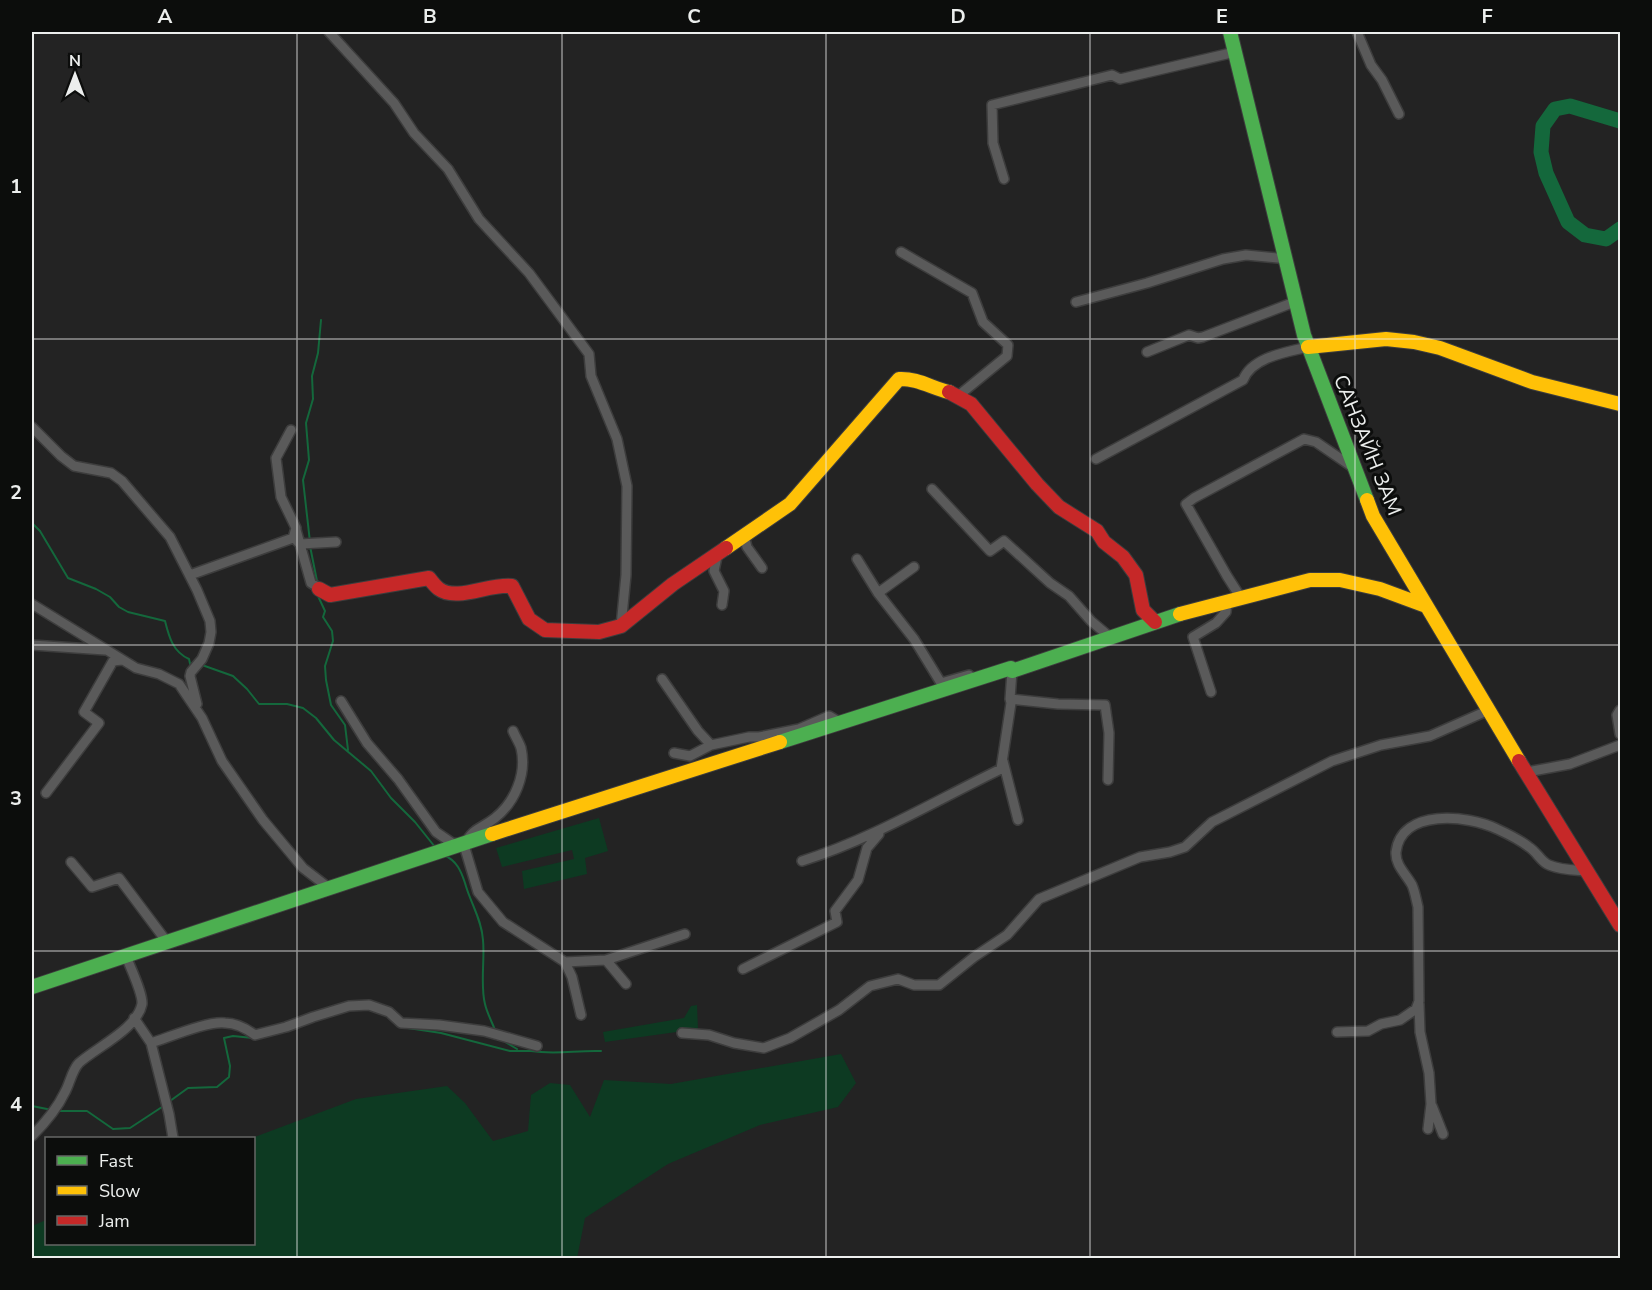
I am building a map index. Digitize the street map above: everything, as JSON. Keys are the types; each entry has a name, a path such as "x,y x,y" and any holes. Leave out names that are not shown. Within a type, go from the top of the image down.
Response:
{"street":[{"path":"329,32 394,103 414,133 448,169 479,219 529,273 589,354 591,376 617,439 627,486 626,574 621,626"},
{"name":"САНЗАЙН ЗАМ","path":"1230,32 1304,335 1373,516 1620,925"},
{"path":"1358,32 1371,65 1382,80 1399,114"},
{"path":"1004,179 993,143 992,105 1112,75 1120,79 1235,52"},
{"path":"901,252 972,293 983,322 1008,345 1007,356 958,396"},
{"path":"1076,302 1147,283 1222,259 1246,255 1287,259"},
{"path":"1147,352 1189,335 1203,337 1297,301"},
{"path":"1096,459 1243,380 1246,372 1254,366 1308,347 1386,339 1414,342 1440,348 1532,382 1620,404"},
{"path":"291,430 276,458 281,497 311,583 330,596 429,578 440,591 453,594 502,584 512,586 529,619 544,630 599,632 621,626 673,584 790,504 899,379 912,378 958,396 971,404 1059,507 1097,531 1104,542 1123,557 1136,575 1143,610 1155,622"},
{"path":"32,427 74,466 111,473 122,481 170,537 210,621 211,632 202,660 190,676 202,718 222,761 263,820 303,868 329,888"},
{"path":"1242,598 1186,504 1304,439 1316,442 1354,468"},
{"path":"932,489 990,551 1004,541 1050,583 1069,596 1090,621 1110,637"},
{"path":"754,529 745,539 747,547 762,568"},
{"path":"190,575 296,537 336,542"},
{"path":"718,552 714,571 724,591 722,605"},
{"path":"857,559 878,593 915,639 941,683 1004,665 1012,670"},
{"path":"878,593 914,567"},
{"path":"32,987 329,888 841,723 1012,670 1155,622 1227,602 1310,580 1340,580 1380,589 1426,606"},
{"path":"1211,692 1192,637 1216,623 1226,612 1227,602"},
{"path":"32,604 136,668 159,674 179,684 202,718"},
{"path":"32,645 107,650"},
{"path":"46,793 99,723 84,712 113,661 122,660"},
{"path":"802,861 834,851 885,828 1001,769 1011,703 1012,670"},
{"path":"662,679 711,745"},
{"path":"1010,699 1058,704 1106,705 1109,734 1108,780"},
{"path":"341,701 367,744 398,779 436,832 452,843 464,845"},
{"path":"682,1033 709,1035 734,1043 764,1048 790,1038 839,1010 870,986 898,979 914,985 939,985 974,957 1007,935 1039,899 1140,857 1185,847 1212,822 1332,761 1381,745 1430,736 1489,710"},
{"path":"1620,710 1617,715 1620,734"},
{"path":"674,753 690,756 711,745 799,729 829,716 841,723"},
{"path":"513,731 521,747 522,766 518,788 505,808 494,819 471,832 464,845 478,892 504,922 565,962 572,977 581,1015"},
{"path":"1527,772 1570,764 1620,745"},
{"path":"1004,761 1018,820"},
{"path":"1428,1129 1431,1104 1429,1073 1420,1032 1418,907 1415,893 1398,863 1396,854 1400,837 1411,826 1429,819 1464,820 1495,828 1531,847 1548,864 1586,871"},
{"path":"743,969 837,922 835,911 858,880 867,848 885,828"},
{"path":"71,862 92,886 119,878 167,942"},
{"path":"565,962 606,960 685,934"},
{"path":"32,1136 47,1122 65,1093 76,1066 124,1030 140,1010 142,1000 126,956"},
{"path":"606,960 626,984"},
{"path":"1337,1032 1368,1031 1381,1024 1400,1020 1416,1009 1419,1001"},
{"path":"151,1043 224,1022 246,1028 255,1035 286,1028 349,1006 369,1005 389,1012 400,1023 438,1024 484,1031 537,1046"},
{"path":"134,1017 151,1043 173,1137"},
{"path":"1431,1104 1443,1134"}],"green space":[{"path":"599,818 608,851 585,858 587,874 524,889 522,871 574,859 572,850 502,867 496,848"},
{"path":"697,1005 698,1029 605,1042 603,1032 684,1018 691,1006"},
{"path":"841,1054 856,1083 838,1107 760,1125 668,1164 585,1218 577,1258 32,1258 32,1226 45,1220 45,1245 255,1245 255,1137 356,1099 447,1086 465,1103 493,1141 528,1131 531,1095 550,1083 570,1085 590,1117 604,1080 671,1084"}],"waterway":[{"path":"1620,121 1570,106 1555,109 1543,126 1541,152 1546,173 1568,222 1585,235 1606,239 1620,229"},
{"path":"310,542 303,480 309,460 306,423 313,399 312,376 318,353 321,320"},
{"path":"32,523 40,531 68,578 96,589 128,612 165,621 172,643 189,659 191,668"},
{"path":"310,546 317,581"},
{"path":"318,596 325,611 323,617 332,631 333,641 325,666 326,680 331,705 345,725 348,750"},
{"path":"202,665 233,676 259,704 287,704 303,708 316,718 334,740 371,771 391,798 415,822 435,847"},
{"path":"444,855 452,860 460,870 480,925 484,997 495,1030"},
{"path":"408,1028 441,1033 510,1051 531,1051"},
{"path":"170,1101 188,1088 217,1087 229,1077 230,1066 224,1038 233,1036 253,1038"},
{"path":"502,1040 517,1049"},
{"path":"531,1051 549,1053 601,1051"},
{"path":"58,1111 87,1111 113,1129 130,1128 165,1105"},
{"path":"32,1106 52,1110"}],"traffic: fast":[{"path":"1230,32 1304,335 1367,500"},
{"path":"780,742 1011,668 1012,671 1180,614"},
{"path":"32,987 492,834"}],"traffic: slow":[{"path":"1308,347 1386,339 1414,342 1440,348 1532,382 1620,404"},
{"path":"726,548 790,504 899,379 918,382 949,392"},
{"path":"1367,500 1373,516 1519,761"},
{"path":"1180,614 1310,580 1340,580 1380,589 1426,606"},
{"path":"492,834 780,742"}],"traffic: jam":[{"path":"949,392 971,404 1059,507 1097,531 1104,542 1123,557 1136,575 1143,610 1155,622"},
{"path":"319,589 330,595 429,578 439,589 455,594 512,586 529,619 545,630 599,632 621,626 673,584 726,548"},
{"path":"1519,761 1620,925"}]}
